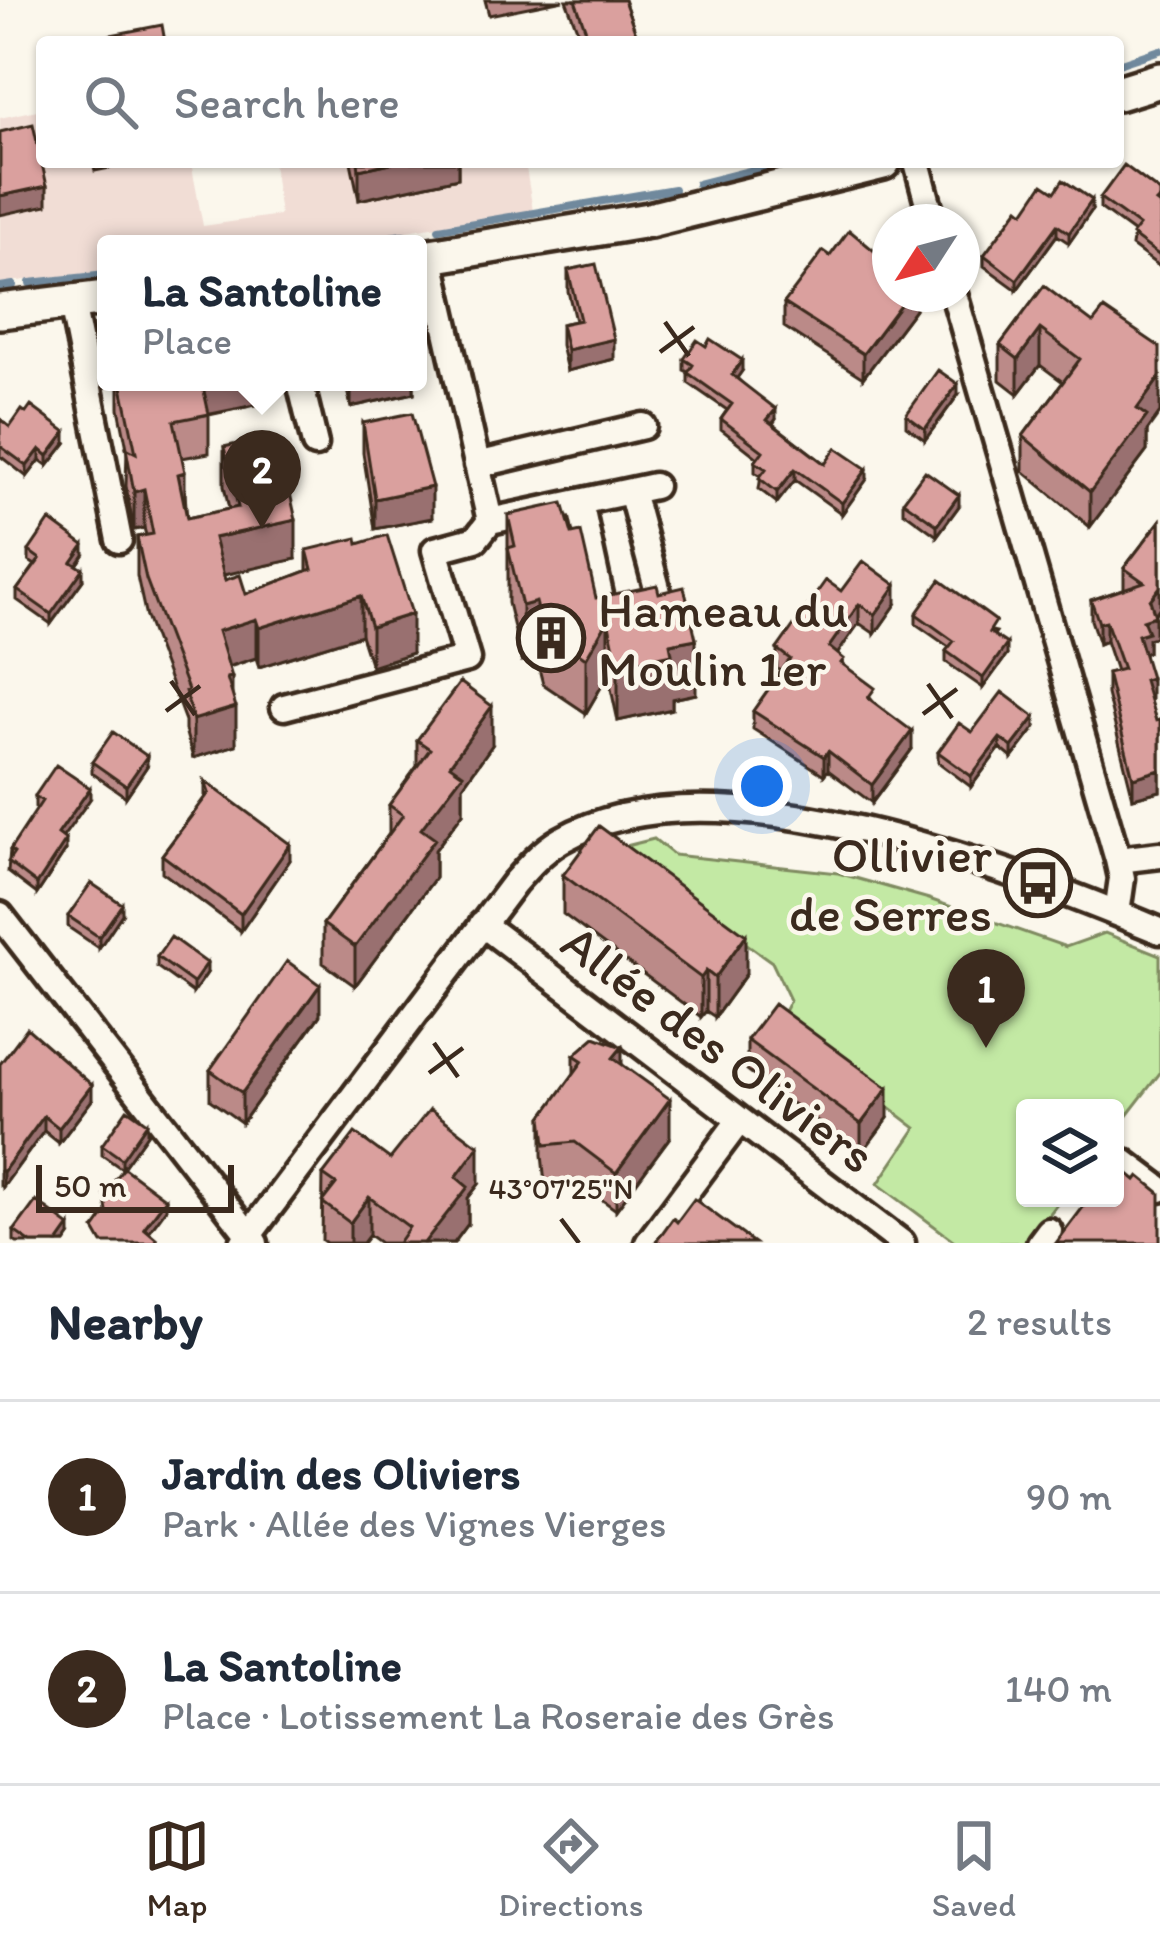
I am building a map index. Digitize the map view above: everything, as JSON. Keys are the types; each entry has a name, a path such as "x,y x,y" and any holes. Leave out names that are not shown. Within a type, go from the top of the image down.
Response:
{"main road":[{"path":"1124,91 1160,80"},
{"path":"427,257 649,220 859,168"},
{"path":"0,311 89,300"}],"street":[{"path":"918,168 928,204"},
{"path":"427,269 490,521"},
{"path":"89,300 97,366"},
{"path":"959,312 1118,860 1122,878 1118,913"},
{"path":"100,391 118,540"},
{"path":"302,391 315,444"},
{"path":"477,465 643,426"},
{"path":"284,707 466,658 435,550 476,539 490,521 643,489 658,592"},
{"path":"580,502 603,609"},
{"path":"0,915 248,1241 482,924 537,858 584,830 652,811 770,814 965,858 1160,931"},
{"path":"1118,860 1160,855"},
{"name":"Allée des Oliviers","path":"482,924 902,1243"},
{"path":"648,1243 739,1121"},
{"path":"1124,1162 1160,1189"}],"shaded area":[{"path":"36,110 36,168 192,168 203,226 280,215 274,168 526,168 533,211 381,235 97,235 97,272 0,283 0,118"}],"green space":[{"path":"654,839 674,855 838,873 1066,947 1105,933 1160,955 1160,1073 1124,1119 1124,1099 1016,1099 1016,1207 1055,1207 1027,1243 957,1243 878,1184 916,1128 778,1023 790,1000 772,962 614,849"}],"building":[{"path":"575,0 624,0 637,36 588,36"},
{"path":"162,25 164,36 106,36"},
{"path":"33,124 36,168 43,168 47,186 0,196 0,132"},
{"path":"1124,165 1160,192 1156,202 1160,205 1160,256 1132,235 1139,226 1100,198"},
{"path":"1063,180 1092,200 1069,233 1057,225 1017,280 984,255 1043,184 1055,192"},
{"path":"849,230 872,249 872,312 894,312 863,354 784,303 823,251 830,256"},
{"path":"596,264 614,339 567,350 561,324 580,320 568,270"},
{"path":"1044,286 1093,323 1104,309 1160,347 1160,377 1137,409 1147,416 1090,492 1023,436 1080,359 1040,329 1018,359 1000,345"},
{"path":"710,339 742,360 732,375 776,409 767,420 825,464 836,448 867,469 842,503 795,469 777,492 759,478 766,469 755,462 763,451 721,419 732,404 688,373 693,365 684,359 697,340 706,346"},
{"path":"938,370 958,384 925,429 906,415"},
{"path":"123,391 204,391 209,414 174,421 185,472 178,474 187,518 238,507 224,447 255,440 260,462 282,457 296,520 214,538 225,580 240,575 246,594 312,569 307,550 387,535 412,614 371,627 361,596 259,628 256,619 218,631 236,707 193,720 188,690 146,579 137,537 153,534 144,489 134,492 126,448 136,453"},
{"path":"31,406 66,432 48,456 40,449 27,466 0,446 0,419 10,427"},
{"path":"412,413 432,487 375,499 363,423"},
{"path":"925,471 959,495 937,525 903,501"},
{"path":"563,503 572,534 581,532 596,598 657,585 659,593 684,587 696,639 670,644 672,654 618,666 608,620 586,658 543,629 536,602 522,606 508,548 515,546 508,515"},
{"path":"50,520 84,545 72,562 83,569 51,614 17,590 40,559 29,551"},
{"path":"1160,521 1160,587 1150,600 1155,616 1143,620 1148,632 1138,635 1151,678 1144,680 1156,721 1160,720 1160,770 1133,778 1107,673 1123,669 1106,621 1099,623 1091,600 1144,582 1124,568"},
{"path":"863,561 896,585 875,615 859,604 829,647 844,659 841,663 875,688 868,698 912,731 872,785 828,751 824,757 753,711 790,659 777,649 826,580 841,591"},
{"path":"940,580 996,621 989,632 1007,644 983,678 946,651 954,641 916,614"},
{"path":"460,682 492,706 450,765 463,774 421,829 435,839 355,947 323,924 403,815 389,805 430,749 417,740"},
{"path":"1002,692 1035,717 1012,747 1000,738 971,776 938,752 959,723 972,732"},
{"path":"113,732 147,756 126,786 92,762"},
{"path":"56,765 90,788 58,834 66,840 37,884 8,862 14,853 10,850 42,801 35,796"},
{"path":"205,781 290,844 241,914 162,855 209,793"},
{"path":"599,826 746,935 715,978 706,971 701,978 563,875"},
{"path":"91,883 122,904 99,937 68,916"},
{"path":"171,937 207,963 193,983 157,957"},
{"path":"287,961 320,985 242,1093 210,1070"},
{"path":"774,1004 888,1088 861,1124 747,1040"},
{"path":"27,1028 92,1085 59,1128 44,1116 3,1172 0,1064"},
{"path":"595,1037 622,1047 613,1058 670,1099 616,1173 575,1142 545,1145 542,1117 583,1061 574,1055"},
{"path":"127,1109 147,1123 122,1159 102,1145"},
{"path":"430,1109 479,1146 456,1177 468,1187 424,1243 398,1243 409,1227 369,1197 350,1223 322,1202 336,1184 323,1175 355,1133 390,1159"},
{"path":"124,1168 166,1199 144,1228 157,1239 154,1243 102,1243 94,1229 107,1211 104,1193"},
{"path":"1124,1172 1136,1180 1139,1176 1160,1193 1160,1243 1056,1243 1083,1207 1124,1207"},
{"path":"694,1199 754,1243 655,1243"},
{"path":"36,1201 70,1226 58,1243 31,1243 14,1231"}],"waterway":[{"path":"1124,62 1160,50"},
{"path":"698,184 761,168"},
{"path":"439,229 674,189"},
{"path":"30,283 97,276"},
{"path":"0,287 13,285"}],"place":[{"name":"La Santoline","path":"262,529"},
{"name":"Hameau du Moulin 1er","path":"551,638"},
{"name":"Ollivier de Serres","path":"1038,883"},
{"name":"Jardin des Oliviers","path":"986,1048"}]}
